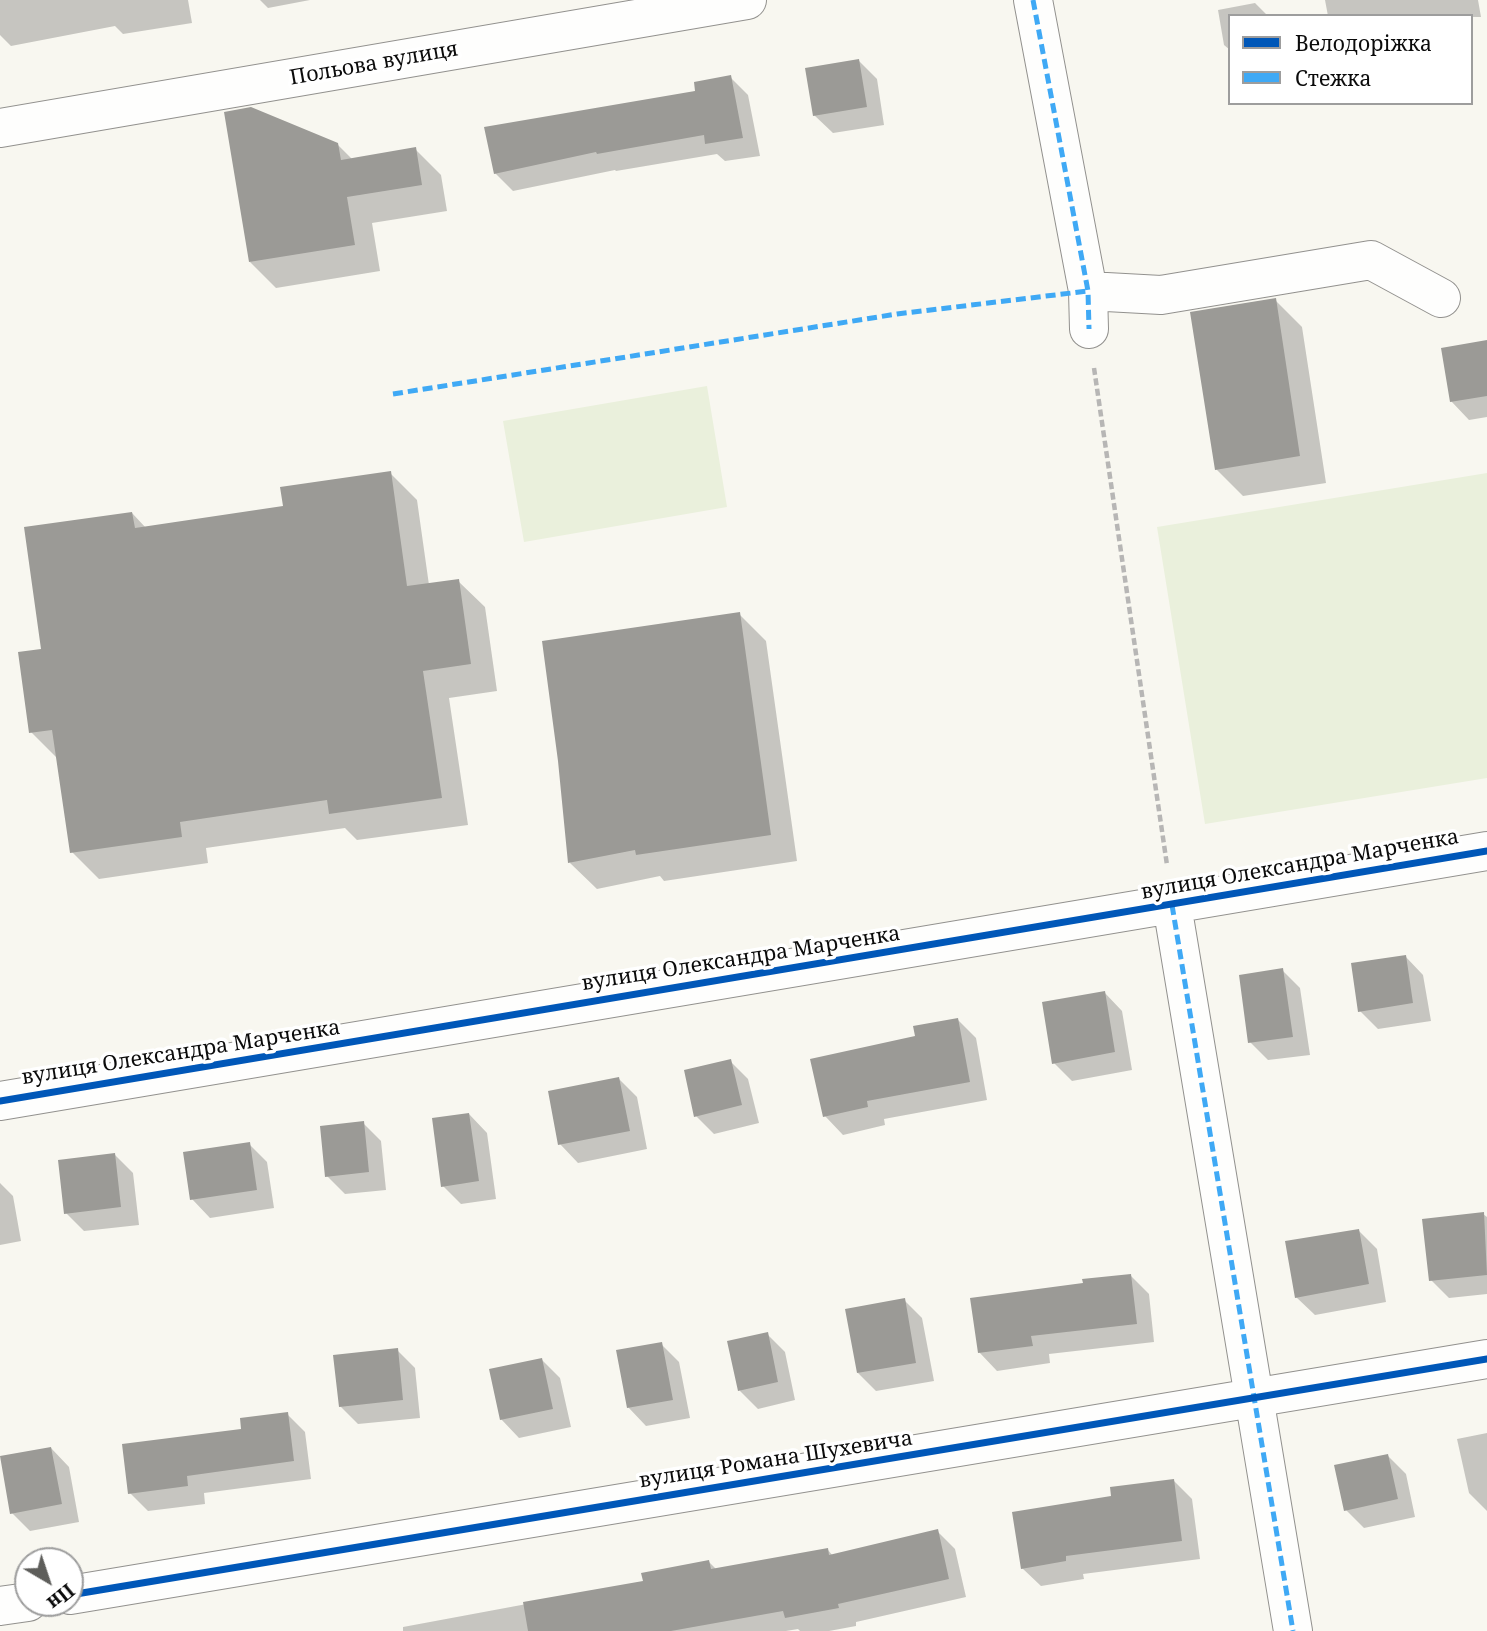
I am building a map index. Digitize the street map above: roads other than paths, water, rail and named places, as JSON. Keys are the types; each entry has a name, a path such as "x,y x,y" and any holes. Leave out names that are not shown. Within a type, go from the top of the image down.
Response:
{"street":[{"name":"Польова вулиця","path":"0,128 747,0"},
{"path":"1033,0 1088,291 1088,329"},
{"path":"1088,291 1161,295 1371,260 1441,298"},
{"name":"вулиця Олександра Марченка","path":"0,1101 1487,851"},
{"path":"1172,905 1293,1631"},
{"name":"вулиця Романа Шухевича","path":"84,1593 1487,1359"}]}
